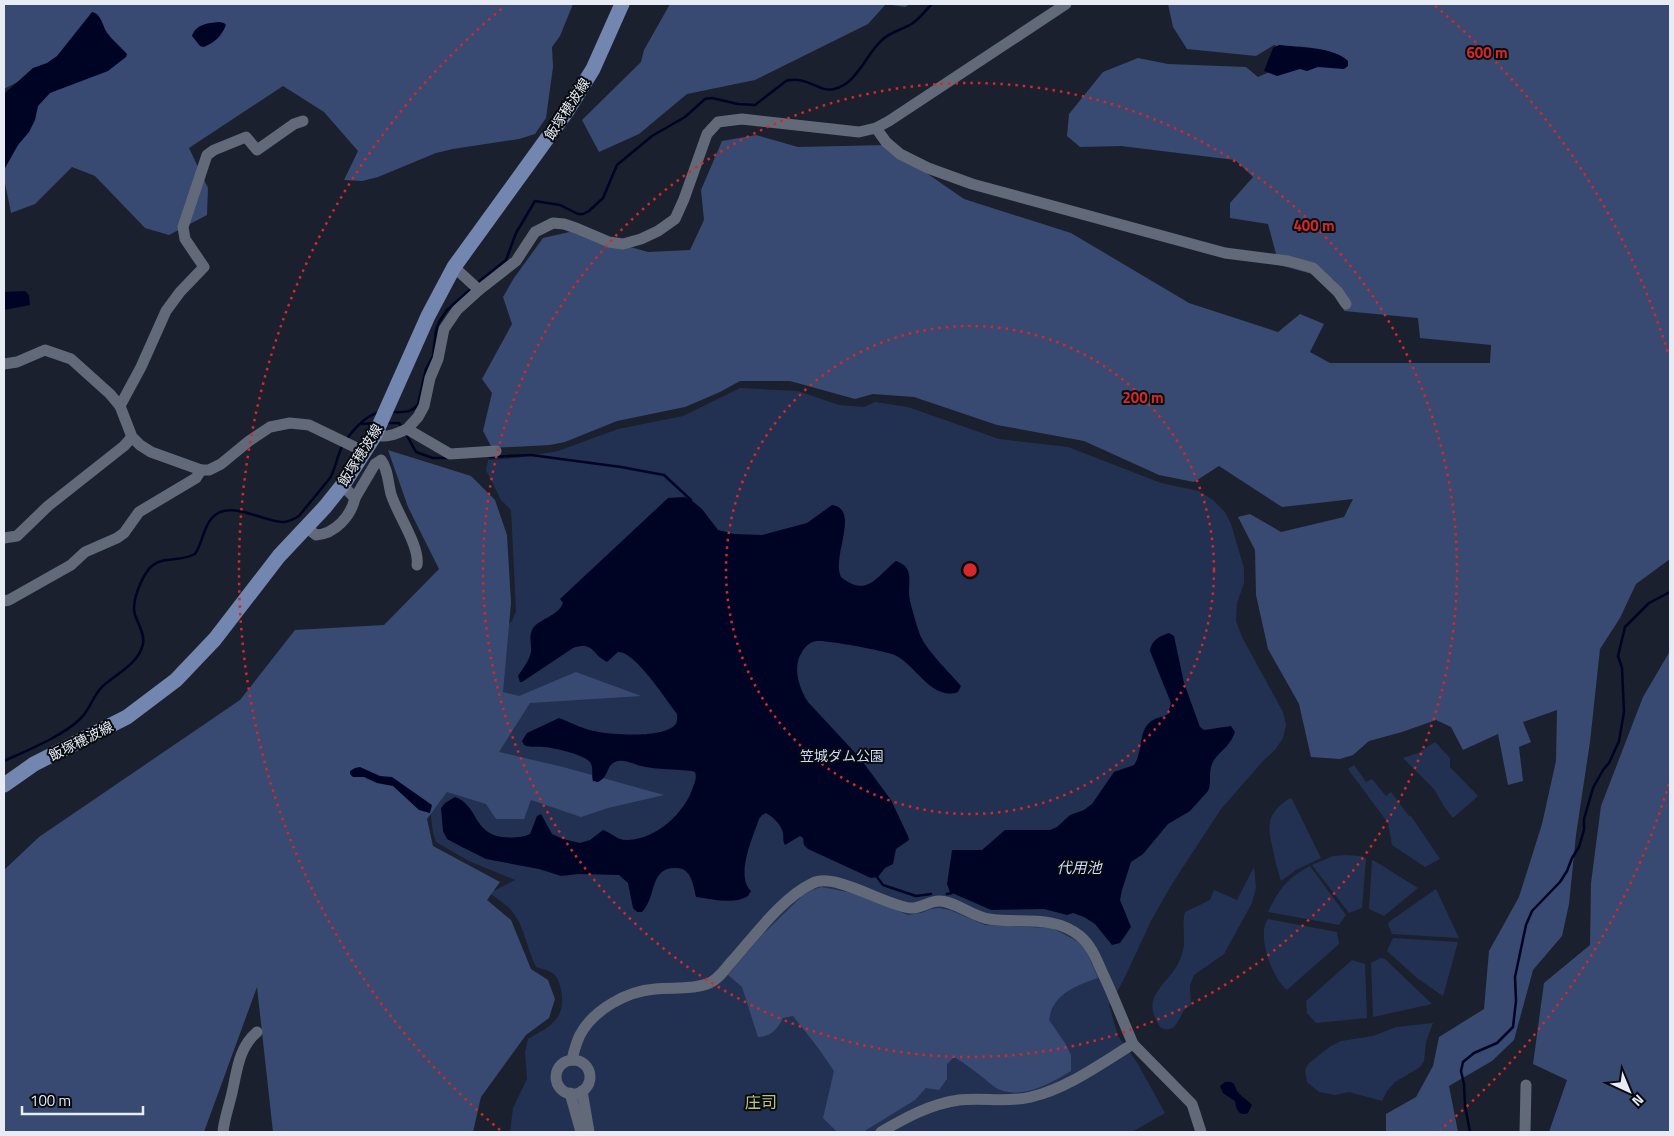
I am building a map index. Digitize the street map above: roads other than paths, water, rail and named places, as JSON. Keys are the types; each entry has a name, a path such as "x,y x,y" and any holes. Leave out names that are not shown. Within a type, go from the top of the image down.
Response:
{"main road":[{"name":"飯塚穂波線","path":"4,785 34,764 127,717 165,690 191,666 215,639 279,556 342,485 375,435 428,316 454,267 567,111 593,69 622,4"}],"street":[{"path":"375,435 382,437 407,429 418,417 424,406 430,378 438,359 444,329 457,310 516,261 535,232 553,223 576,228 609,242 623,244 641,239 658,231 675,219 707,134 718,122 742,119 859,132 876,128 1066,4"},
{"path":"120,406 141,367 166,310 204,267 184,239 183,227 207,155 214,150 246,137 257,150 294,124 303,121"},
{"path":"876,128 886,142 900,154 928,168 972,184 1225,253 1288,260 1313,268 1338,292 1346,304"},
{"path":"454,267 480,290"},
{"path":"4,364 17,362 45,350 71,359 110,394 120,406 132,437 140,446 151,452 201,470 210,470 221,464 270,427 290,423 309,424 365,452"},
{"path":"407,429 450,454 496,451"},
{"path":"4,538 17,536 25,530 48,506 124,446 132,437"},
{"path":"306,527 316,535 322,534 348,516 355,498 375,464 381,460 385,465 396,508 418,557 417,564"},
{"path":"4,601 71,565 90,549 117,538 139,512 157,499 196,478 201,470"},
{"path":"342,485 355,498"},
{"path":"572,1060 575,1048 587,1024 607,1007 640,990 687,988 708,984 721,975 768,921 794,895 814,882 821,881 856,888 895,905 911,908 940,901 988,919 1034,920 1051,923 1080,936 1090,946 1118,1005 1133,1044 1192,1104 1201,1132"},
{"path":"223,1132 224,1120 235,1076 245,1045 256,1032"},
{"path":"881,1132 907,1117 935,1105 960,1100 996,1101 1030,1098 1063,1086 1133,1044"},
{"path":"572,1060 585,1065 589,1072 589,1082 582,1091 570,1093 561,1088 556,1079 562,1064 572,1060"},
{"path":"1525,1132 1526,1085"},
{"path":"582,1091 589,1132"},
{"path":"570,1093 581,1132"}],"water":[{"path":"92,12 98,15 108,34 127,54 126,57 108,71 50,93 38,106 35,120 29,132 18,145 4,170 4,94 33,68 47,63 57,56"},
{"path":"219,22 226,25 220,36 204,47 200,46 192,36 196,29 203,25"},
{"path":"1279,45 1325,50 1342,56 1348,61 1348,66 1344,69 1318,67 1307,71 1300,69 1277,76 1264,71 1273,48"},
{"path":"25,291 29,295 30,305 4,310 4,292"},
{"path":"684,497 702,509 718,530 734,534 762,535 807,523 832,505 840,508 844,515 844,535 839,558 841,577 858,586 865,585 877,579 896,561 902,564 909,573 910,601 920,635 933,655 961,686 958,692 948,694 939,691 908,664 892,654 854,646 823,641 810,643 805,648 797,664 800,684 808,702 860,758 891,800 908,836 909,840 896,849 893,864 885,868 878,877 871,878 808,849 804,845 803,838 800,836 785,845 780,827 766,813 759,819 747,856 745,876 751,891 748,896 730,901 696,897 690,877 685,870 680,868 667,869 657,878 647,906 642,912 637,912 633,908 628,883 619,875 578,874 561,876 539,869 486,859 447,839 443,831 441,808 455,797 468,806 480,825 493,834 513,838 530,834 537,816 541,814 552,834 580,843 590,840 603,830 624,840 639,839 659,830 683,806 695,782 695,772 660,769 618,761 610,766 602,780 598,782 593,781 592,766 586,759 561,750 527,746 522,741 527,733 559,718 589,730 616,734 650,734 669,729 675,725 677,714 650,677 633,659 618,652 607,662 589,648 580,646 573,648 522,682 520,682 518,676 530,655 530,640 533,628 557,611 563,603 560,599 668,498"},
{"name":"代用池","path":"1169,633 1174,636 1184,683 1200,727 1204,730 1231,726 1235,732 1233,738 1212,764 1208,791 1190,811 1168,824 1143,854 1131,862 1120,900 1131,927 1120,943 1112,945 1095,924 1073,913 1067,915 1044,909 991,910 950,892 947,884 952,850 982,850 1005,830 1050,830 1057,827 1070,815 1084,810 1092,804 1114,772 1134,765 1139,754 1143,732 1149,723 1168,714 1171,703 1150,651 1154,641"},
{"path":"360,767 380,776 392,777 432,805 430,813 419,810 393,786 377,783 364,777 353,777 350,774 350,771"},
{"path":"1225,1082 1233,1083 1239,1093 1252,1105 1248,1113 1240,1113 1235,1101 1223,1093 1220,1086"}],"waterway":[{"path":"476,284 506,260 516,233 535,201 560,205 578,214 589,211 603,198 617,165 652,136 685,117 705,99 712,98 738,104 755,105 786,81 800,80 828,90 842,86 855,75 882,40 913,23 932,4"},
{"path":"390,412 409,411 418,404 426,369 433,356 439,322 447,310 472,288"},
{"path":"346,440 365,419 380,412"},
{"path":"362,424 374,423"},
{"path":"387,423 399,423 402,428"},
{"path":"405,432 416,452 433,458 447,458"},
{"path":"4,761 44,743 73,725 84,715 100,689 137,657 141,651 143,640 135,615 134,604 143,579 153,565 164,560 189,557 195,554 208,523 218,513 227,510 236,511 285,522 299,516 330,478 343,445"},
{"path":"490,457 531,455 621,467 664,475 691,500"},
{"path":"1470,1132 1461,1071 1463,1062 1474,1053 1497,1043 1513,1027 1516,1001 1515,977 1526,925 1532,911 1560,882 1567,871 1579,847 1584,830 1584,819 1593,788 1609,763 1619,741 1624,712 1622,668 1618,656 1625,627 1649,603 1670,592"},
{"path":"877,877 883,885 916,896 931,894"},
{"path":"947,894 952,893"}],"district":[{"name":"庄司","path":"761,1102"}],"park label":[{"name":"笠城ダム公園","path":"842,756"}]}
